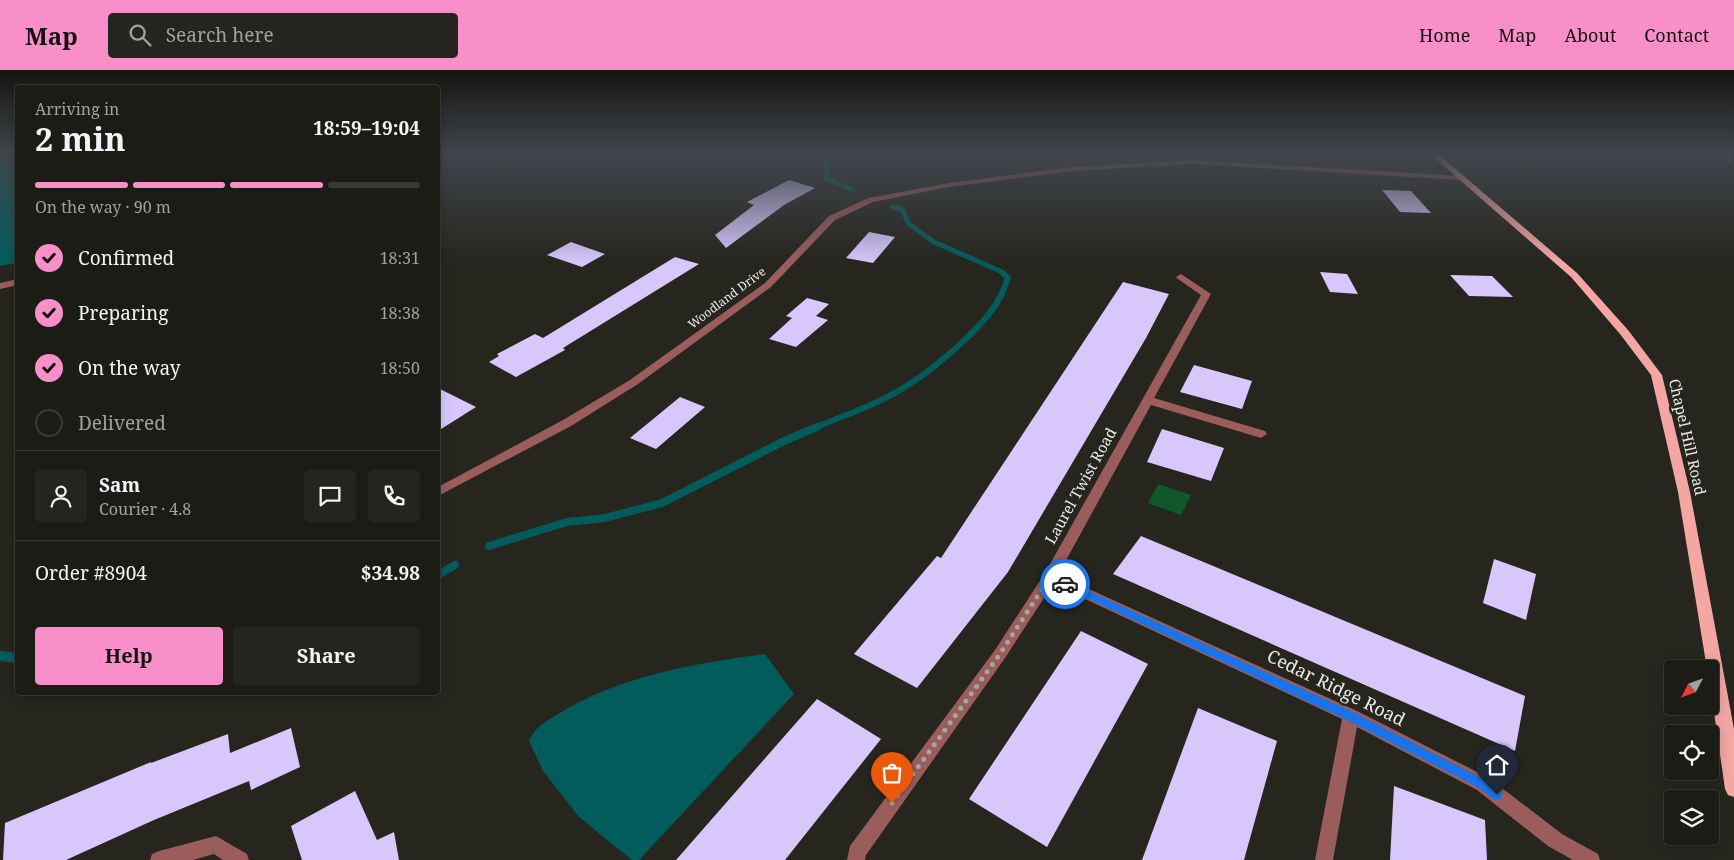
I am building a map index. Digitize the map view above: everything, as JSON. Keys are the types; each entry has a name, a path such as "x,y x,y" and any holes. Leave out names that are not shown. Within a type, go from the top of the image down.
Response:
{"main road":[{"name":"Chapel Hill Road","path":"1475,190 1574,275 1624,332 1656,375 1684,492 1728,742 1734,789"}],"street":[{"name":"Woodland Drive","path":"440,491 568,423 634,382 768,285 832,218 871,200 924,190"},
{"name":"Laurel Twist Road","path":"856,860 857,852 1000,654 1050,577 1206,294 1181,277"},
{"path":"0,286 15,283"},
{"path":"1147,400 1261,434"},
{"name":"Cedar Ridge Road","path":"1050,577 1351,716 1483,784 1555,840 1592,860"},
{"path":"1324,860 1351,716"},
{"path":"159,860 216,845 240,860"}],"green space":[{"path":"1158,484 1191,495 1181,515 1148,503"}],"water":[{"path":"0,190 15,190 15,263 0,266"},
{"path":"765,654 794,694 639,860 632,860 579,817 543,771 529,741 537,729 549,719 606,690 658,673"}],"building":[{"path":"770,190 812,190 784,205 726,248 715,235 754,205 747,202"},
{"path":"1382,190 1411,191 1431,213 1400,212"},
{"path":"869,232 895,237 873,263 846,258"},
{"path":"571,242 605,254 582,267 547,255"},
{"path":"675,257 699,264 563,348 565,350 516,377 489,362 499,356 497,354 535,334 543,338"},
{"path":"1320,272 1347,274 1358,294 1330,292"},
{"path":"1450,275 1492,276 1513,297 1469,296"},
{"path":"1123,282 1169,294 1146,338 1008,572 917,688 854,654 937,556 941,558"},
{"path":"807,298 829,304 816,316 828,320 796,347 769,339 792,318 786,316"},
{"path":"1194,365 1252,381 1242,409 1180,392"},
{"path":"440,389 476,407 440,430"},
{"path":"680,397 705,407 656,449 630,438"},
{"path":"1162,429 1224,448 1211,481 1147,462"},
{"path":"1141,536 1525,696 1515,751 1113,574"},
{"path":"1494,559 1536,574 1526,620 1483,603"},
{"path":"1081,631 1148,664 1047,847 969,799"},
{"path":"817,699 881,739 785,860 676,860"},
{"path":"1198,708 1277,741 1244,860 1142,860"},
{"path":"291,728 300,767 251,790 249,781 154,820 66,860 3,860 5,823 151,762 228,734 230,753"},
{"path":"1394,786 1485,820 1487,860 1390,860"},
{"path":"355,791 377,840 394,832 399,860 302,860 291,826"}],"waterway":[{"path":"893,207 902,209 909,224 934,242 1000,271 1005,275"},
{"path":"814,428 862,409 897,392 945,358 983,322 992,310 1002,294 1008,278 1005,275"},
{"path":"489,546 567,522 605,518 662,503 784,441 817,427"},
{"path":"440,574 455,565"},
{"path":"0,656 15,658"}],"way so far":[{"path":"892,803 1000,654 1050,577 1065,584"}],"route":[{"path":"1065,584 1351,716 1483,784 1497,795"}]}
